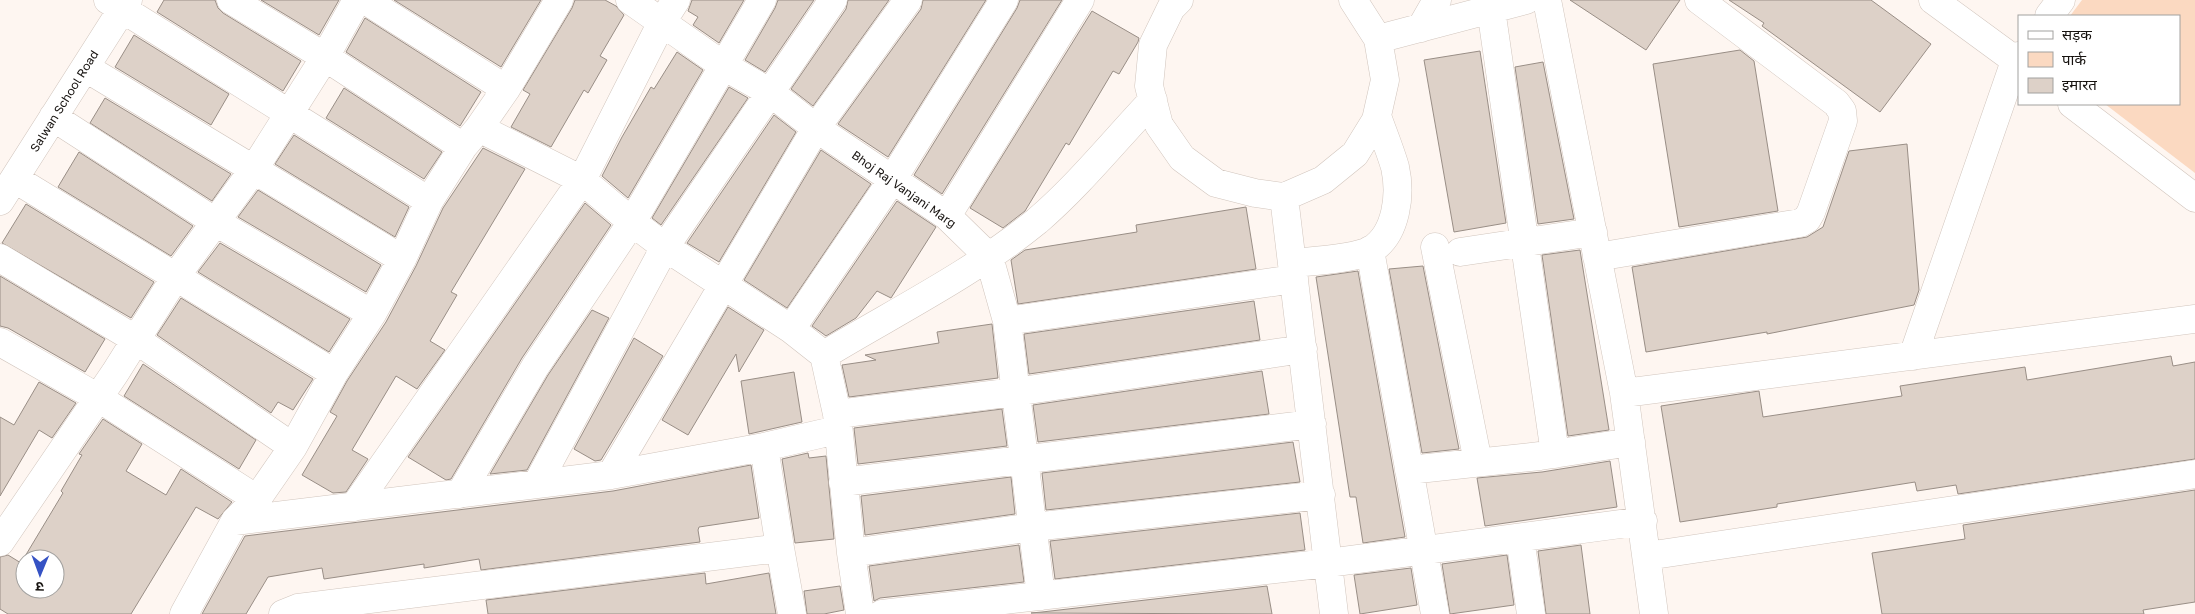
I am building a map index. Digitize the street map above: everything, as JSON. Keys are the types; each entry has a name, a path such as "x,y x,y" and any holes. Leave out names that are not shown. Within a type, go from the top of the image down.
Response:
{"street":[{"path":"231,0 325,57 471,137 582,180 665,247 791,329 824,355 837,422 851,553 860,614"},
{"path":"0,542 176,276 254,169 325,57 357,0"},
{"path":"365,0 506,88"},
{"path":"184,614 236,521 257,499 293,447 334,372 372,314 402,259 428,201 506,88 560,0"},
{"name":"Bhoj Raj Vanjani Marg","path":"630,0 669,11 724,66 771,93 816,128 947,216 989,257 1007,321 1014,392 1041,596"},
{"path":"460,494 535,367 632,222 762,0"},
{"path":"537,484 665,247 833,0"},
{"path":"611,476 816,128 908,0"},
{"path":"791,329 892,180 1004,0"},
{"path":"947,216 1080,0"},
{"path":"1169,3 1153,45 1149,86 1159,125 1182,158 1216,183 1255,193 1284,197 1323,180 1355,154 1377,116 1384,80 1378,39 1353,0"},
{"path":"1421,28 1437,0"},
{"path":"1378,39 1526,0"},
{"path":"1547,0 1624,393 1643,521 1654,614"},
{"path":"1478,462 1447,249 1526,242 1595,244 1800,223 1807,219 1811,212 1842,121 1842,111 1836,103 1699,0"},
{"path":"1913,356 2018,60 1933,0"},
{"path":"2050,15 2061,0"},
{"path":"120,3 428,201"},
{"name":"Salwan School Road","path":"0,201 86,68 120,3"},
{"path":"1491,9 1555,454"},
{"path":"354,507 582,180 669,11"},
{"path":"86,68 402,259"},
{"path":"824,355 989,257 1038,220 1080,179 1153,100"},
{"path":"2073,105 2195,198"},
{"path":"1007,321 1293,271 1370,250 1384,239 1391,225 1398,189 1395,167 1377,116"},
{"path":"53,117 214,222 372,314"},
{"path":"15,179 334,372"},
{"path":"1284,197 1334,614"},
{"path":"1370,250 1435,614"},
{"path":"0,258 135,339 293,447"},
{"path":"1624,393 2195,319"},
{"path":"0,342 97,398 257,499"},
{"path":"236,521 611,476 764,447 837,422 1014,392 1303,349"},
{"path":"844,482 1312,424"},
{"path":"1409,470 1555,454 1631,442"},
{"path":"764,447 792,614"},
{"path":"1647,556 2195,474"},
{"path":"851,553 1033,527 1321,495"},
{"path":"882,614 1328,563 1643,521"},
{"path":"1520,538 1531,614"},
{"path":"282,614 298,608 780,548"}],"green space":[{"path":"2082,0 2195,0 2195,173 2106,105 2180,105 2180,15 2071,15"}],"building":[{"path":"164,0 215,0 218,8 223,13 301,61 283,91 157,12"},
{"path":"261,0 339,0 319,35"},
{"path":"394,0 541,0 501,67"},
{"path":"575,0 605,0 616,6 624,15 600,56 607,60 588,93 584,90 551,147 511,127 530,94 523,90"},
{"path":"692,0 744,0 719,43 693,25 698,17 688,11"},
{"path":"778,0 814,0 765,72 745,60"},
{"path":"848,0 889,0 813,106 791,89 846,9"},
{"path":"923,0 986,0 888,157 838,124 921,9"},
{"path":"1020,0 1062,0 942,194 914,175 1017,8"},
{"path":"1570,0 1680,0 1646,50"},
{"path":"1729,0 1871,0 1931,44 1880,112 1762,26 1764,23"},
{"path":"1092,11 1139,38 1138,42 1119,74 1113,71 1069,145 1066,143 1025,211 1003,228 970,208"},
{"path":"365,18 481,92 460,126 346,52"},
{"path":"134,35 229,94 211,125 115,67"},
{"path":"1740,50 1754,61 1778,211 1679,227 1653,64"},
{"path":"1480,51 1506,223 1454,232 1424,60"},
{"path":"677,52 703,70 628,198 602,176 651,87 654,89"},
{"path":"1543,62 1574,219 1538,224 1515,67"},
{"path":"729,87 748,98 661,225 652,218"},
{"path":"344,88 442,152 424,179 326,118"},
{"path":"105,98 231,174 212,201 90,123"},
{"path":"774,115 796,132 719,262 687,243"},
{"path":"294,135 409,207 395,237 275,164"},
{"path":"1907,144 1919,290 1914,305 1767,334 1767,332 1646,352 1632,267 1807,237 1823,227 1849,151"},
{"path":"483,148 525,169 451,292 457,295 430,341 445,350 417,389 396,376 352,450 368,459 346,492 333,493 302,475 337,416 330,412 347,381 386,322 416,266 443,208"},
{"path":"821,150 871,184 787,308 744,280"},
{"path":"79,152 193,226 171,256 58,187"},
{"path":"258,190 381,265 366,292 238,217"},
{"path":"897,201 936,227 891,298 877,291 856,318 826,336 812,326"},
{"path":"585,203 611,225 522,358 451,479 446,480 408,457"},
{"path":"26,204 154,282 131,318 2,243"},
{"path":"1246,207 1256,269 1018,304 1011,260 1025,250 1137,232 1136,225"},
{"path":"220,243 350,319 329,352 198,272"},
{"path":"1580,250 1609,430 1568,436 1542,255"},
{"path":"1423,266 1459,449 1422,453 1389,269"},
{"path":"1358,271 1405,537 1363,543 1356,497 1350,497 1316,277"},
{"path":"0,276 105,339 85,372 8,328 0,326"},
{"path":"181,298 313,379 293,410 278,402 271,413 157,335"},
{"path":"1254,301 1260,340 1029,374 1024,334"},
{"path":"728,307 764,330 739,372 736,354 688,435 662,420"},
{"path":"592,310 609,318 527,470 490,474 548,375"},
{"path":"992,324 998,378 849,397 842,365 876,360 865,355 939,343 937,332"},
{"path":"634,338 663,356 601,460 595,461 574,449"},
{"path":"2171,356 2173,366 2195,362 2195,459 1958,494 1956,485 1917,491 1915,482 1680,522 1661,406 1759,391 1763,417 1902,396 1900,386 2025,367 2027,380"},
{"path":"143,364 256,440 239,469 124,396"},
{"path":"1262,371 1269,414 1038,442 1033,405"},
{"path":"794,372 802,422 749,434 741,381"},
{"path":"39,382 76,403 52,438 39,430 0,496 0,417 14,425"},
{"path":"1002,409 1007,446 858,464 854,428"},
{"path":"103,419 142,444 126,471 166,495 181,469 232,502 218,519 196,507 131,614 8,614 0,609 0,557 8,555 15,559 15,599 65,599 65,549 29,549 63,493 61,491 82,455 79,454"},
{"path":"1293,442 1300,482 1046,510 1042,473"},
{"path":"808,453 809,458 826,456 834,539 795,543 782,459"},
{"path":"1610,461 1617,507 1485,526 1477,478 1542,472"},
{"path":"751,465 759,518 699,527 700,542 481,570 479,559 424,568 424,564 324,579 322,568 268,577 246,614 202,614 245,536 613,491"},
{"path":"1011,477 1015,514 865,535 861,496"},
{"path":"2195,490 2195,602 2143,610 2144,614 1882,614 1872,553 1965,539 1963,525"},
{"path":"1300,513 1305,550 1055,579 1050,541"},
{"path":"1019,545 1024,582 880,598 874,601 869,566"},
{"path":"1581,545 1590,614 1546,614 1538,551"},
{"path":"1507,555 1514,605 1450,614 1442,564"},
{"path":"1411,568 1417,605 1360,614 1354,575"},
{"path":"705,573 706,584 769,573 776,614 488,614 486,600"},
{"path":"840,586 844,610 824,614 807,614 804,591"},
{"path":"1267,586 1272,614 1031,613 1042,612"}]}
